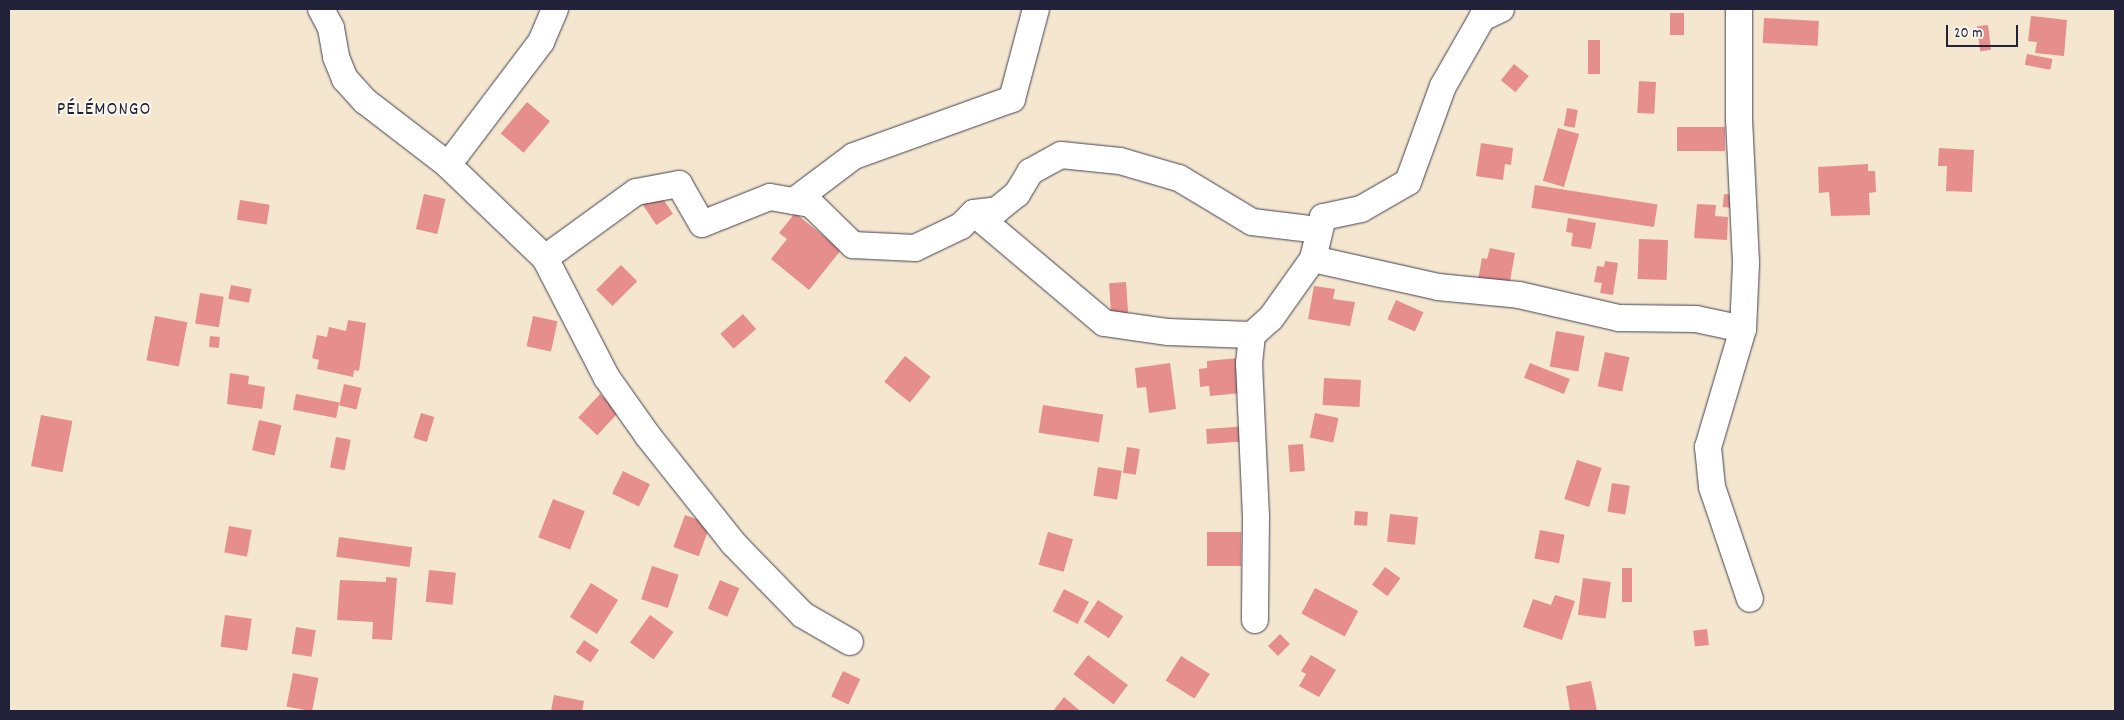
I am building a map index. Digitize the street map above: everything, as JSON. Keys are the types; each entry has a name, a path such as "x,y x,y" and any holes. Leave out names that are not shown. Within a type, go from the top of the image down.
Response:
{"street":[{"path":"321,9 331,28 336,57 345,79 365,102 386,115 400,132 448,165 545,258 607,378 685,484 770,585 803,615 850,642"},
{"path":"448,165 541,42 555,9"},
{"path":"794,201 854,156 1012,99 1036,9"},
{"path":"1255,620 1256,517 1249,363 1252,335 1271,318 1313,259 1318,230 1323,217 1361,210 1408,182 1428,124 1447,79 1482,18 1501,9"},
{"path":"1739,9 1739,119 1746,264 1743,329 1708,447 1712,487 1750,599"},
{"path":"545,258 636,192 679,184 702,224 770,197 811,204 853,245 915,248 961,226 974,212 997,210 1017,194 1030,172 1061,155 1120,161 1178,178 1252,222 1318,230"},
{"path":"974,212 1104,323 1168,332 1252,335"},
{"path":"1313,259 1438,287 1519,295 1619,318 1696,319 1743,329"}],"building":[{"path":"1670,13 1684,13 1684,35 1670,35"},
{"path":"2031,16 2067,20 2064,56 2035,53 2037,42 2028,41"},
{"path":"1764,18 1819,21 1818,46 1763,43"},
{"path":"1988,25 1991,50 1980,51 1977,26"},
{"path":"1588,40 1600,40 1600,74 1588,74"},
{"path":"2027,54 2053,59 2050,70 2025,65"},
{"path":"1514,64 1529,76 1516,92 1501,80"},
{"path":"1639,81 1656,82 1654,114 1637,113"},
{"path":"527,102 550,121 524,153 501,133"},
{"path":"1567,108 1578,110 1575,128 1564,126"},
{"path":"1677,127 1725,127 1725,151 1677,151"},
{"path":"1558,128 1579,134 1564,187 1543,181"},
{"path":"1481,143 1513,148 1511,165 1505,164 1503,180 1476,176"},
{"path":"1939,148 1974,150 1972,192 1946,191 1947,166 1938,166"},
{"path":"1868,164 1868,171 1875,171 1876,192 1869,193 1870,215 1831,216 1829,192 1819,193 1818,167"},
{"path":"1535,185 1657,204 1654,227 1531,208"},
{"path":"659,193 673,214 656,225 642,204"},
{"path":"424,194 445,199 437,234 416,229"},
{"path":"1724,194 1733,195 1732,208 1723,207"},
{"path":"240,200 270,205 267,224 237,220"},
{"path":"1697,204 1716,205 1715,216 1728,217 1727,240 1694,238"},
{"path":"795,213 841,250 809,290 771,259 787,239 779,233"},
{"path":"1568,218 1596,223 1591,249 1571,246 1573,233 1566,232"},
{"path":"1639,239 1668,240 1667,280 1638,279"},
{"path":"1490,248 1515,253 1509,286 1478,280 1482,258 1487,259"},
{"path":"1605,261 1618,263 1613,295 1600,293 1602,283 1594,282 1597,266 1604,267"},
{"path":"621,265 637,281 613,306 596,290"},
{"path":"1126,282 1128,313 1111,314 1109,283"},
{"path":"231,285 252,289 249,303 228,299"},
{"path":"1314,286 1335,289 1333,299 1355,302 1350,326 1308,319"},
{"path":"200,293 224,297 219,327 195,324"},
{"path":"1396,300 1423,312 1415,331 1387,319"},
{"path":"743,314 756,329 733,349 720,334"},
{"path":"155,316 187,322 179,366 146,360"},
{"path":"533,316 557,321 551,352 527,346"},
{"path":"348,320 366,323 359,371 354,370 353,377 317,369 319,360 312,358 317,335 327,337 329,327 346,331"},
{"path":"1556,331 1585,336 1578,371 1550,366"},
{"path":"210,336 220,337 219,348 209,347"},
{"path":"1605,352 1629,357 1622,391 1598,386"},
{"path":"905,356 931,377 910,402 884,382"},
{"path":"1238,358 1242,393 1210,396 1209,386 1200,387 1199,369 1207,368 1207,361"},
{"path":"1170,363 1176,409 1149,413 1146,387 1137,388 1135,368"},
{"path":"1530,363 1570,379 1564,394 1524,378"},
{"path":"230,373 249,376 248,384 265,387 262,409 227,404"},
{"path":"1324,378 1361,380 1360,407 1323,405"},
{"path":"344,384 362,388 357,409 339,405"},
{"path":"296,394 339,402 336,418 293,410"},
{"path":"600,394 619,412 597,435 578,417"},
{"path":"1043,405 1103,415 1099,442 1039,433"},
{"path":"421,413 434,417 427,442 413,438"},
{"path":"1315,413 1338,418 1333,442 1310,437"},
{"path":"41,415 72,421 62,472 31,466"},
{"path":"259,420 281,425 274,455 252,450"},
{"path":"1248,426 1249,441 1207,444 1206,429"},
{"path":"336,437 351,440 345,470 330,467"},
{"path":"1303,444 1305,471 1290,472 1288,445"},
{"path":"1127,447 1140,449 1136,475 1123,473"},
{"path":"1577,460 1602,468 1589,507 1564,499"},
{"path":"1098,467 1122,471 1117,499 1093,496"},
{"path":"623,471 650,484 639,507 612,493"},
{"path":"1612,483 1630,486 1625,514 1607,512"},
{"path":"553,499 585,511 570,549 538,537"},
{"path":"1355,511 1368,512 1367,526 1354,525"},
{"path":"1390,514 1418,517 1415,545 1387,542"},
{"path":"685,515 710,524 699,556 673,547"},
{"path":"229,526 252,530 247,557 224,553"},
{"path":"1540,530 1565,535 1559,563 1534,558"},
{"path":"1048,532 1073,539 1064,572 1039,565"},
{"path":"1207,532 1241,532 1241,566 1207,566"},
{"path":"339,537 412,547 409,567 336,557"},
{"path":"652,566 679,575 668,608 641,599"},
{"path":"1385,567 1400,578 1387,596 1372,585"},
{"path":"1622,568 1632,568 1632,602 1622,602"},
{"path":"429,570 456,573 453,605 426,602"},
{"path":"386,577 397,578 392,640 372,639 373,622 337,620 340,580 386,582"},
{"path":"1583,578 1611,582 1606,619 1578,615"},
{"path":"720,580 739,588 727,617 708,609"},
{"path":"591,583 618,600 597,634 570,617"},
{"path":"1315,588 1358,611 1345,637 1301,614"},
{"path":"1064,589 1089,602 1078,624 1053,611"},
{"path":"1555,595 1575,601 1562,640 1523,627 1533,599 1551,605"},
{"path":"1098,600 1123,616 1109,638 1084,622"},
{"path":"225,615 252,619 247,650 221,647"},
{"path":"650,615 673,632 653,660 630,643"},
{"path":"296,627 316,630 312,657 292,654"},
{"path":"1707,629 1709,645 1695,647 1693,631"},
{"path":"1280,634 1290,644 1278,656 1268,646"},
{"path":"584,640 599,650 591,663 576,652"},
{"path":"1088,655 1128,685 1113,704 1074,674"},
{"path":"1311,655 1336,670 1319,697 1299,686 1306,674 1301,671"},
{"path":"1181,656 1210,674 1194,699 1166,681"},
{"path":"843,671 860,679 848,704 831,696"},
{"path":"293,673 319,678 312,711 287,706"},
{"path":"1591,681 1597,711 1570,711 1566,686"},
{"path":"554,695 584,701 582,711 551,711"},
{"path":"1064,697 1080,711 1053,711"}],"district":[{"name":"PÉLÉMONGO","path":"104,111"}]}
